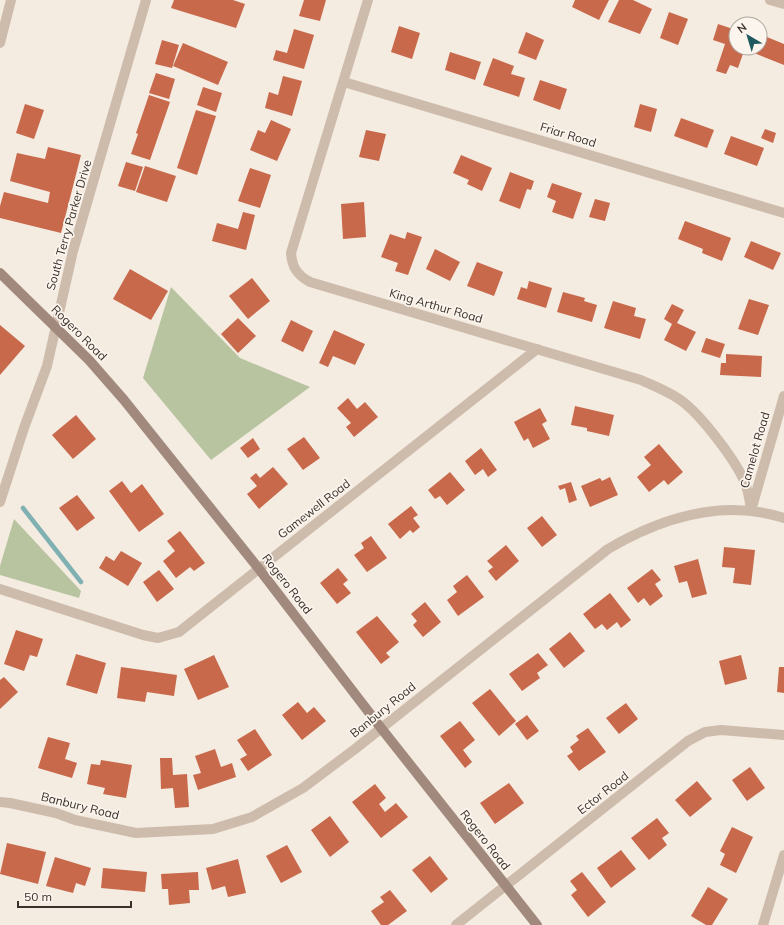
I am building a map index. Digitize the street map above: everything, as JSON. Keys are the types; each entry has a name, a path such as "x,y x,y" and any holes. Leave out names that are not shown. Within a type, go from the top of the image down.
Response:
{"main road":[{"name":"Rogero Road","path":"0,273 89,360 124,400 259,569 381,728 536,925"}],"street":[{"path":"0,43 11,0"},
{"name":"South Terry Parker Drive","path":"0,502 23,430 47,366 73,252 146,0"},
{"name":"King Arthur Road","path":"368,0 291,253 292,263 296,272 310,282 641,380 662,389 680,400 699,416 723,448 747,488 751,510"},
{"path":"770,0 784,4"},
{"name":"Friar Road","path":"344,82 784,213"},
{"name":"Gamewell Road","path":"0,589 158,638 179,632 537,349"},
{"name":"Camelot Road","path":"751,510 784,396"},
{"path":"751,510 784,518"},
{"name":"Banbury Road","path":"0,802 10,802 56,813 76,820 136,833 213,829 252,817 303,788 608,549 633,534 663,522 694,514 751,510"},
{"name":"Ector Road","path":"456,925 688,741 705,732 721,730 784,735"},
{"path":"763,925 784,855"}],"green space":[{"path":"171,287 240,358 310,387 211,460 143,378"},
{"path":"14,519 81,591 79,598 0,575 0,566"}],"building":[{"path":"174,0 233,0 245,4 236,28 171,8"},
{"path":"304,0 326,0 320,21 299,16"},
{"path":"575,0 609,0 599,20 572,7"},
{"path":"619,0 633,0 652,9 640,34 608,22"},
{"path":"669,12 688,19 678,45 660,38"},
{"path":"718,24 728,27 728,56 742,56 738,68 730,65 726,74 716,71 725,44 713,40"},
{"path":"399,26 420,33 412,59 391,52"},
{"path":"294,29 314,35 304,69 273,60 276,50 287,53"},
{"path":"526,32 544,40 536,60 518,53"},
{"path":"768,37 784,44 784,65 762,56 768,56"},
{"path":"162,40 179,45 172,68 155,64"},
{"path":"183,43 228,62 218,85 173,66"},
{"path":"450,52 481,62 475,80 445,70"},
{"path":"493,58 514,66 511,74 525,78 519,97 483,85"},
{"path":"156,73 175,79 169,99 149,93"},
{"path":"283,76 302,81 292,116 265,108 269,92 278,95"},
{"path":"540,80 567,89 560,110 533,100"},
{"path":"203,87 222,93 216,112 197,105"},
{"path":"149,95 170,102 150,160 131,154 138,134 136,133"},
{"path":"25,104 44,110 34,139 16,133"},
{"path":"640,104 657,109 651,132 634,127"},
{"path":"196,110 216,116 197,175 177,168"},
{"path":"681,118 714,130 707,148 674,136"},
{"path":"271,120 291,129 277,161 250,150 258,130 265,133"},
{"path":"765,129 776,133 773,143 761,138"},
{"path":"366,130 386,134 379,161 359,157"},
{"path":"731,136 764,148 757,166 724,154"},
{"path":"48,147 81,155 61,233 0,218 0,206 4,192 48,203 50,192 10,181 17,153 45,159"},
{"path":"461,155 492,168 482,191 467,184 469,180 453,173"},
{"path":"126,162 143,167 135,191 118,186"},
{"path":"145,166 176,176 167,202 136,192"},
{"path":"250,168 271,175 260,208 238,201"},
{"path":"510,172 534,181 531,190 527,189 520,209 499,201"},
{"path":"552,183 582,193 573,219 552,212 556,201 547,197"},
{"path":"595,199 610,203 605,221 589,217"},
{"path":"364,202 366,237 343,239 341,204"},
{"path":"243,212 255,215 246,250 212,241 217,223 238,229"},
{"path":"685,221 731,238 722,261 702,253 703,249 678,239"},
{"path":"407,232 422,237 408,275 395,271 398,263 381,257 390,234 405,239"},
{"path":"751,241 781,253 773,270 744,257"},
{"path":"435,249 460,262 450,281 426,269"},
{"path":"477,262 503,272 494,296 467,286"},
{"path":"130,269 168,291 151,320 113,299"},
{"path":"252,278 270,301 248,319 229,296"},
{"path":"529,281 552,288 546,308 517,299 521,287 527,289"},
{"path":"563,292 585,298 584,301 597,305 592,322 557,312"},
{"path":"749,299 769,305 758,335 738,329"},
{"path":"613,301 636,308 634,316 646,319 640,339 604,328"},
{"path":"672,304 684,310 677,323 696,332 686,351 664,340 672,324 664,319"},
{"path":"238,318 256,336 238,353 221,334"},
{"path":"291,320 313,331 303,352 281,341"},
{"path":"0,325 25,346 0,375"},
{"path":"334,330 365,344 355,365 333,356 328,367 319,363"},
{"path":"706,338 725,344 720,358 701,352"},
{"path":"726,354 762,356 761,377 720,375 721,363 726,363"},
{"path":"348,398 357,409 365,402 378,417 354,437 346,427 351,423 337,408"},
{"path":"575,406 614,415 609,436 587,431 587,428 571,425"},
{"path":"540,408 547,421 542,424 550,439 533,448 528,438 524,441 514,422"},
{"path":"76,415 96,439 73,459 52,435"},
{"path":"304,437 320,458 303,470 287,449"},
{"path":"253,438 260,449 248,458 240,448"},
{"path":"659,444 683,472 668,485 664,480 649,492 637,477 651,465 644,457"},
{"path":"481,448 497,470 488,477 483,469 475,475 465,461"},
{"path":"273,467 288,484 259,509 247,494 257,486 250,478 256,473 260,478"},
{"path":"450,472 465,490 447,505 440,496 435,499 428,490"},
{"path":"610,477 618,495 590,507 581,486 600,478 602,481"},
{"path":"122,481 131,493 142,484 164,514 139,532 109,491"},
{"path":"571,482 577,500 569,503 565,488 560,490 558,486"},
{"path":"77,495 95,518 77,531 59,508"},
{"path":"411,506 418,515 413,518 420,527 413,533 410,530 400,539 388,524"},
{"path":"542,516 557,535 542,547 527,528"},
{"path":"180,531 205,563 194,571 190,567 176,578 163,561 175,551 167,541"},
{"path":"371,536 387,558 367,572 354,555 364,548 361,543"},
{"path":"506,545 519,561 496,581 488,571 493,567 487,561"},
{"path":"724,547 755,550 751,585 733,583 735,568 722,567"},
{"path":"121,551 142,563 128,586 99,568 106,556 114,561"},
{"path":"698,559 707,594 692,598 687,581 679,583 674,566"},
{"path":"338,568 348,580 343,584 351,593 337,604 320,583"},
{"path":"652,569 661,580 655,584 663,596 650,606 644,598 638,603 627,588"},
{"path":"159,570 174,589 157,602 143,582"},
{"path":"467,575 484,597 458,616 447,600 457,592 453,586"},
{"path":"610,593 631,620 621,628 617,622 607,630 602,624 595,629 583,614"},
{"path":"425,602 441,622 423,637 413,625 417,621 411,614"},
{"path":"377,616 399,642 386,653 390,657 381,664 356,632"},
{"path":"16,630 43,639 37,657 30,655 24,671 4,664"},
{"path":"570,632 585,651 564,668 549,649"},
{"path":"538,653 548,665 537,673 540,678 522,691 509,674"},
{"path":"76,654 106,663 97,694 66,685"},
{"path":"214,655 229,687 198,700 184,669"},
{"path":"741,655 747,679 725,685 719,661"},
{"path":"121,667 177,675 174,696 147,692 145,702 117,698"},
{"path":"779,667 784,667 784,693 777,692"},
{"path":"4,677 18,692 0,709 0,680"},
{"path":"490,689 516,721 499,736 472,703"},
{"path":"298,702 307,713 314,707 326,721 302,740 282,715"},
{"path":"626,703 638,719 619,734 606,718"},
{"path":"527,715 539,731 527,740 515,724"},
{"path":"460,721 475,740 463,750 472,762 465,768 440,736"},
{"path":"588,728 606,752 579,771 567,756 573,752 570,747 579,740 576,736"},
{"path":"255,729 272,755 248,771 240,759 247,755 237,740"},
{"path":"48,737 70,743 65,759 77,763 72,778 38,768"},
{"path":"215,749 221,767 232,763 236,777 198,790 193,775 201,773 195,756"},
{"path":"160,758 172,758 173,775 187,774 189,807 175,808 173,788 161,789"},
{"path":"101,760 132,765 126,798 103,794 105,788 87,784 91,764 100,765"},
{"path":"750,767 765,788 747,801 732,780"},
{"path":"697,781 712,799 690,817 675,800"},
{"path":"509,783 524,803 495,824 480,803"},
{"path":"375,784 386,798 379,804 385,812 396,803 408,817 381,838 352,802"},
{"path":"330,816 349,842 330,857 311,830"},
{"path":"657,818 669,833 662,838 667,845 649,860 631,838"},
{"path":"732,827 753,837 736,873 720,865 725,854 720,851"},
{"path":"7,843 46,852 38,884 0,874"},
{"path":"287,845 302,872 281,883 266,856"},
{"path":"621,850 636,869 611,888 597,868"},
{"path":"430,856 448,879 431,893 412,870"},
{"path":"55,857 91,868 85,886 76,883 73,893 46,886"},
{"path":"238,859 246,893 228,897 225,886 212,890 206,868"},
{"path":"103,868 147,872 145,892 101,888"},
{"path":"198,872 199,890 189,890 190,903 169,905 168,889 162,889 161,874"},
{"path":"582,872 606,902 588,917 571,895 577,890 570,881"},
{"path":"708,887 728,899 712,925 706,925 691,916"},
{"path":"390,890 407,911 388,925 381,925 371,911 384,902 380,897"}],"waterway":[{"path":"23,508 81,582"}]}
